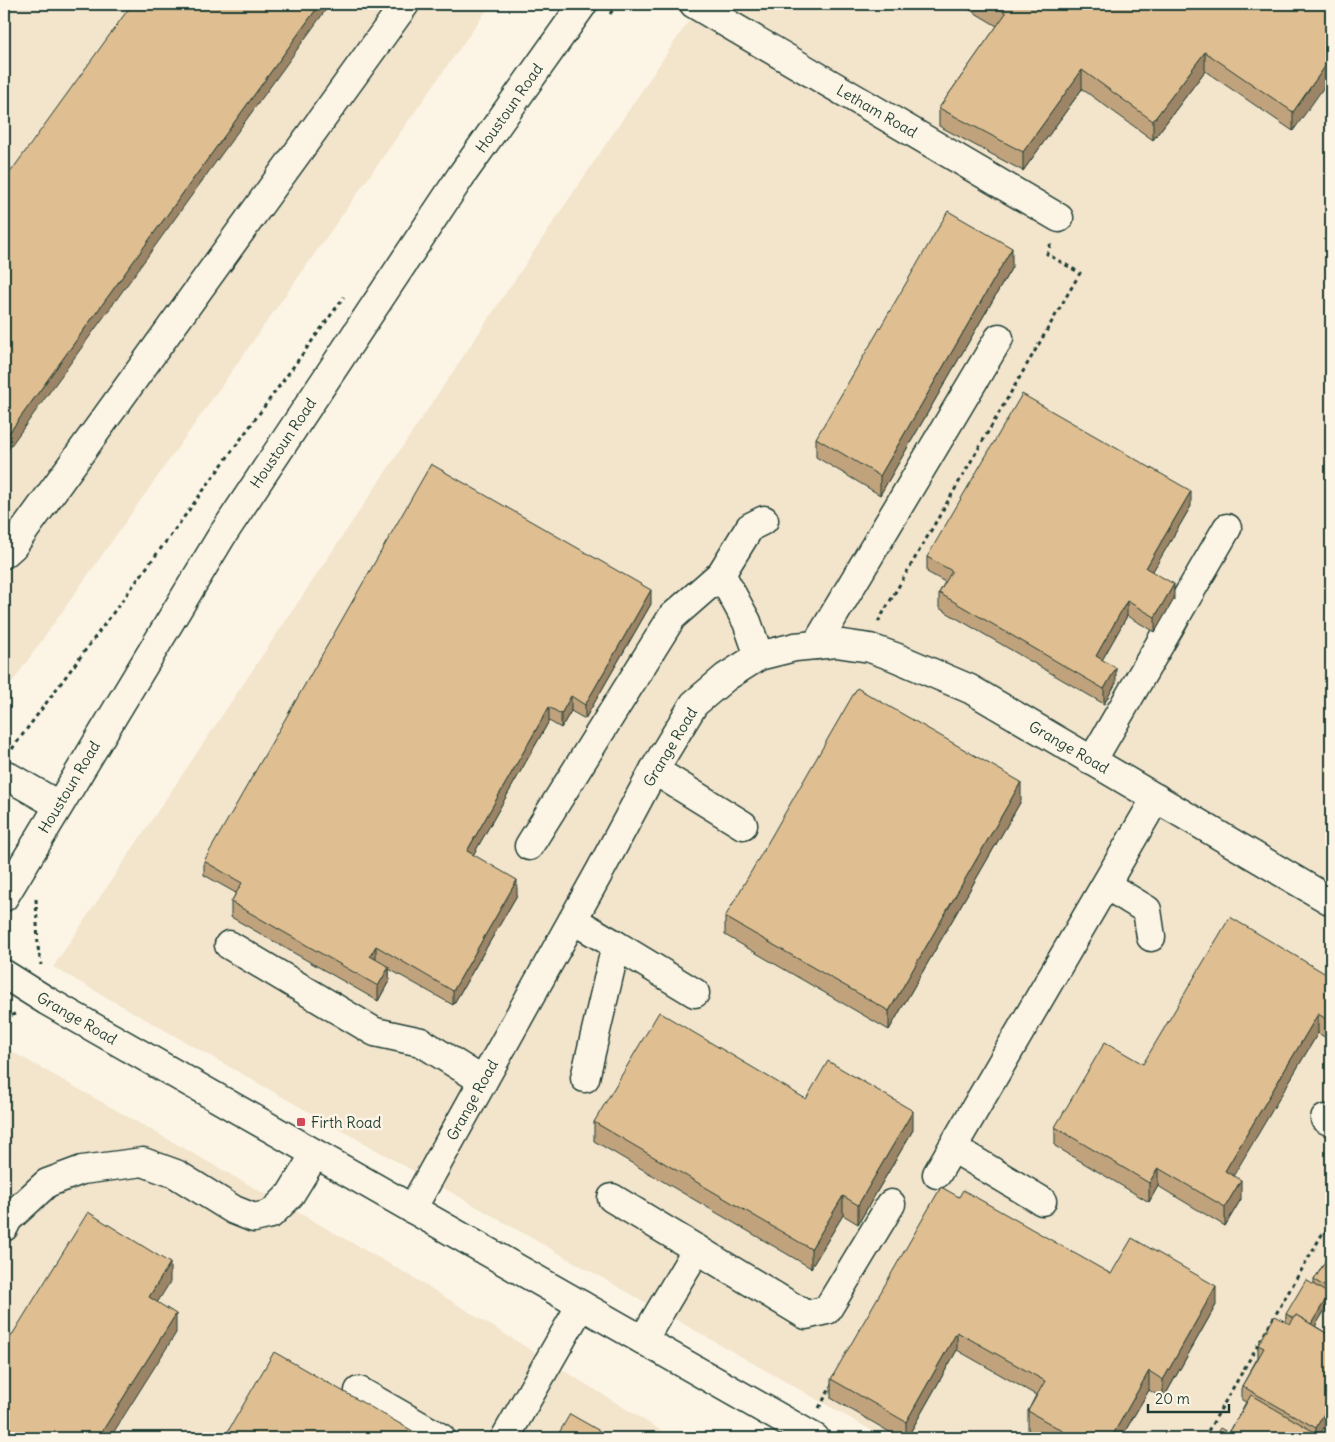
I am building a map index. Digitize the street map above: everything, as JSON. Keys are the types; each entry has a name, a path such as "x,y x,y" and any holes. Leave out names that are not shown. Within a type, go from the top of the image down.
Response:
{"street":[{"path":"4,554 13,546 405,4"},
{"name":"Houstoun Road","path":"4,896 220,536 461,176 583,4"},
{"name":"Letham Road","path":"694,4 1059,218"},
{"path":"816,645 999,338"},
{"path":"529,846 672,617 721,574 750,527 764,520"},
{"path":"1092,761 1227,528"},
{"path":"721,574 747,622 759,656"},
{"name":"Grange Road","path":"412,1209 654,770 694,704 726,677 759,656 795,647 816,645 836,644 870,648 970,689 1331,901"},
{"path":"7,763 58,805"},
{"path":"654,770 743,825"},
{"path":"937,1174 1156,798"},
{"path":"1106,885 1147,910 1151,936"},
{"path":"573,920 695,993"},
{"path":"229,945 375,1032 421,1042 483,1081"},
{"path":"585,1078 616,945"},
{"name":"Grange Road","path":"4,974 47,1001 810,1435"},
{"path":"953,1148 1042,1201"},
{"path":"4,1227 8,1219 47,1183 82,1170 143,1162 176,1174 234,1210 254,1218 271,1214 290,1195 315,1154"},
{"path":"612,1198 806,1315 827,1310 890,1204"},
{"path":"643,1340 697,1249"},
{"path":"505,1438 581,1305"},
{"path":"358,1391 441,1438"}],"path":[{"path":"605,20 617,4"},
{"path":"870,648 878,622 1080,273 1048,254 1059,218"},
{"path":"7,763 349,290"},
{"path":"4,1018 47,1001 38,947 36,894"},
{"path":"1204,1438 1324,1230 1331,1235"},
{"path":"810,1435 834,1382"}],"shaded area":[{"path":"4,4 491,4 4,694"},
{"path":"700,4 1331,4 1331,144 1328,148 1331,150 1331,1438 885,1438 53,967"},
{"path":"4,1047 411,1276 673,1438 4,1438"}],"building":[{"path":"132,4 320,4 4,440 4,181"},
{"path":"992,4 1331,4 1331,58 1293,112 1205,52 1153,121 1082,70 1023,152 939,108 1006,13"},
{"path":"948,211 1012,248 880,476 816,438"},
{"path":"1022,394 1191,491 1146,568 1174,584 1155,617 1127,601 1096,656 1116,668 1104,689 939,593 952,571 927,557"},
{"path":"431,464 651,590 585,705 571,696 561,714 549,707 467,851 517,880 453,991 376,946 370,956 389,967 378,986 231,902 242,883 204,861"},
{"path":"857,688 1021,782 889,1011 725,917"},
{"path":"1230,917 1331,977 1331,1022 1318,1014 1225,1171 1241,1180 1225,1207 1158,1168 1149,1183 1055,1127 1105,1042 1143,1064"},
{"path":"659,1012 806,1099 828,1061 913,1111 858,1205 843,1196 811,1249 594,1122"},
{"path":"941,1187 959,1197 963,1190 1111,1274 1132,1238 1216,1286 1163,1380 1149,1371 1111,1438 1065,1438 1068,1434 1028,1411 1045,1381 957,1332 906,1422 831,1379"},
{"path":"88,1212 170,1263 149,1297 176,1314 98,1438 4,1438 4,1348"},
{"path":"1331,1252 1331,1290 1314,1280"},
{"path":"1306,1280 1329,1294 1311,1324 1296,1315 1294,1318 1286,1314"},
{"path":"1296,1315 1331,1336 1331,1401 1316,1428 1242,1386 1264,1348 1258,1345 1275,1316 1290,1324"},
{"path":"274,1352 425,1438 224,1438"},
{"path":"1251,1395 1316,1433 1312,1438 1214,1438 1220,1428 1229,1433"},
{"path":"570,1414 612,1438 556,1438"}],"place":[{"name":"Firth Road","path":"301,1122"}]}
